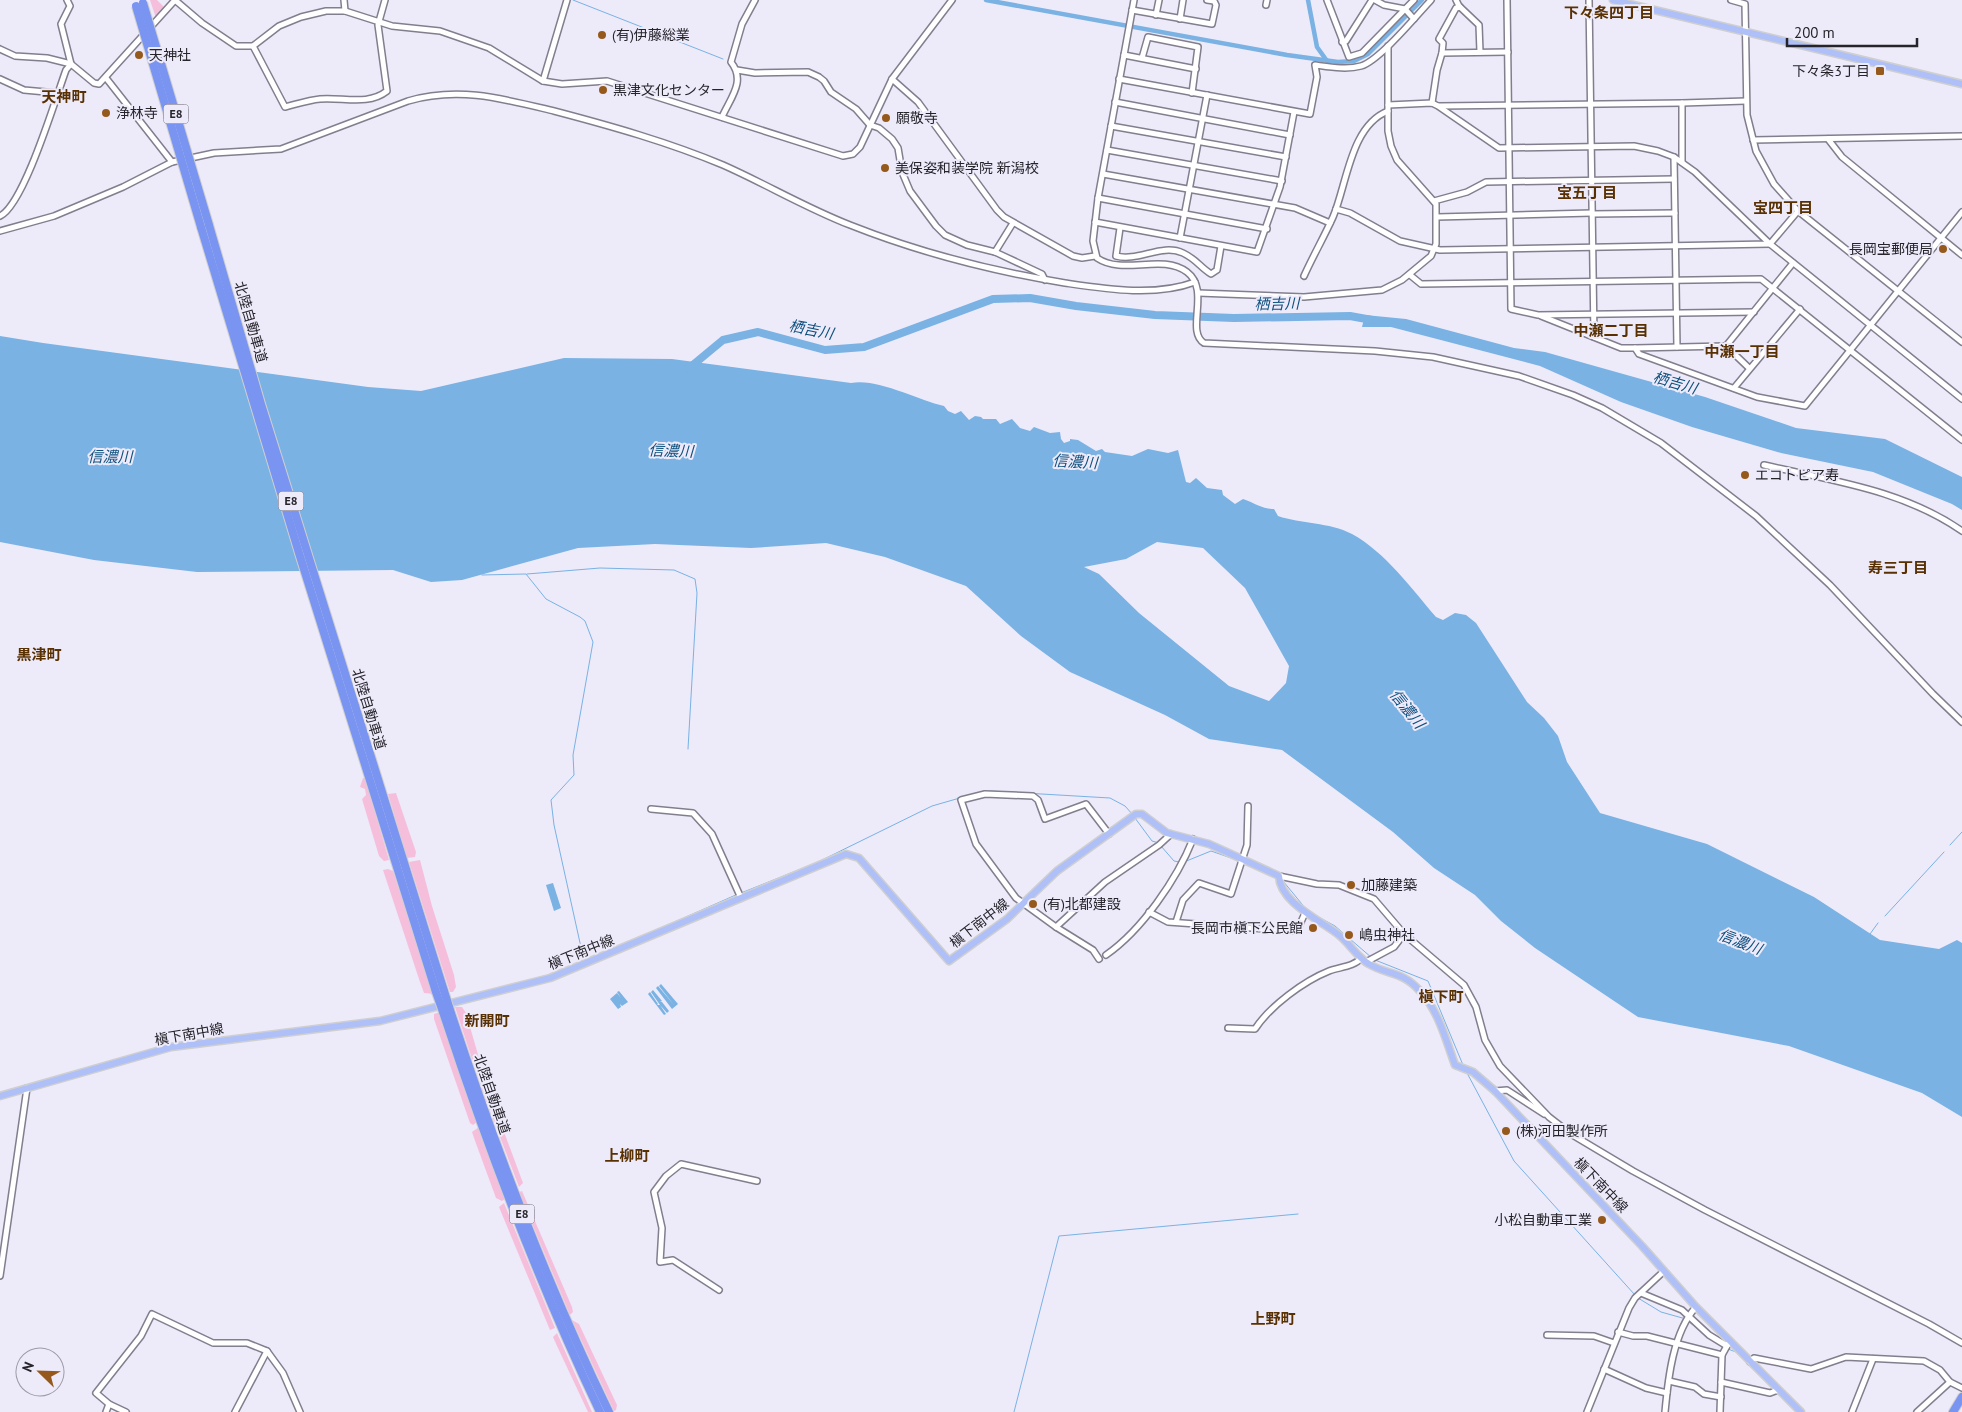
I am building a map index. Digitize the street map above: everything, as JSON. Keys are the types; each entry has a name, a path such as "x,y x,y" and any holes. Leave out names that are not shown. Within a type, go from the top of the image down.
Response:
{"highway":[{"name":"北陸自動車道","path":"139,2 440,992 523,1216 563,1314 609,1412"},
{"name":"北陸自動車道","path":"447,1011 509,1202 555,1314 600,1412"},
{"path":"1953,1412 1962,1397"}],"main road":[{"path":"1613,0 1962,84"},
{"name":"槇下南中線","path":"0,1096 171,1047 380,1021 513,989 563,974 740,898 841,856 851,854 859,858 949,961 1001,924 1050,876 1139,813 1148,817 1163,831 1193,839 1241,858 1279,876 1282,885 1305,913 1338,934 1364,960 1396,973 1420,991 1439,1022 1455,1065 1473,1072 1495,1090 1642,1246 1663,1272 1729,1344 1801,1412"}],"street":[{"path":"67,0 70,6 61,24 72,64"},
{"path":"0,49 15,56 47,58 72,64 96,84 106,78 175,0 226,41 243,48 253,46 278,26 301,17 326,11 345,11 396,27 440,31 489,48 543,81 562,84 607,81 838,156 846,156 856,151 892,79 952,0"},
{"path":"344,0 345,11"},
{"path":"253,46 285,107 317,99 364,100 387,91 380,50 378,22 385,0"},
{"path":"722,117 739,78 737,70 731,62 742,24 755,0"},
{"path":"1134,0 1098,198 1093,241 1095,256 1100,260 1115,263 1176,266 1188,273 1195,282 1198,295 1198,338 1208,344 1375,350 1448,359 1528,379 1573,395 1606,410 1661,443 1756,516 1830,585 1932,694 1962,722"},
{"path":"1156,15 1159,0"},
{"path":"1180,19 1183,0"},
{"path":"1132,10 1212,24 1216,4 1214,1 1207,0"},
{"path":"1327,0 1349,57 1362,53 1414,0"},
{"path":"1342,42 1346,41 1373,0 1405,10 1413,18"},
{"path":"1120,79 1310,114 1317,77 1315,65 1343,68 1362,66 1388,46 1431,0"},
{"path":"1456,0 1460,7 1479,26 1480,52"},
{"path":"1507,0 1512,309 1538,315 1621,348 1726,346 1749,368"},
{"path":"1589,0 1594,337"},
{"path":"1732,0 1746,4 1746,101 1753,140 1774,184 1798,210 1962,342"},
{"path":"543,81 565,1"},
{"path":"1432,104 1437,70 1442,53 1443,43 1439,40 1456,8 1460,7"},
{"path":"1142,58 1146,39 1150,37 1198,47 1192,92"},
{"path":"1198,295 1304,298 1376,292 1410,275 1425,262 1434,249 1437,217 1434,201 1407,172 1393,153 1389,140 1388,46"},
{"path":"1442,53 1508,52"},
{"path":"1124,55 1196,69"},
{"path":"0,216 8,210 34,159 66,70 72,64"},
{"path":"737,70 755,73 808,72 824,81 831,92 856,110 870,125 886,133 895,143 906,184 936,226 958,242 995,252 1042,274 1045,280"},
{"path":"106,78 172,162"},
{"path":"0,79 24,90 57,93"},
{"path":"892,79 918,102 997,210 1013,223 1073,256 1082,258 1095,256"},
{"path":"0,231 54,216 122,187 172,162 214,153 281,149 419,98 450,93 485,95 638,134 724,166 806,206 853,226 947,257 1045,280 1094,287 1158,290 1178,288 1195,282"},
{"path":"1180,238 1207,95"},
{"path":"1438,106 1746,101"},
{"path":"1116,102 1290,135"},
{"path":"1682,103 1682,162"},
{"path":"1304,276 1336,209 1349,165 1360,137 1388,108 1432,104 1438,106 1499,148 1634,146 1658,151 1674,157 1682,162 1770,244 1962,399"},
{"path":"1095,222 1257,252 1267,229 1282,182 1294,112"},
{"path":"1111,126 1286,157"},
{"path":"1753,140 1962,136"},
{"path":"1828,139 1842,157 1962,255"},
{"path":"1107,150 1282,182"},
{"path":"1674,157 1677,347"},
{"path":"1103,174 1295,208 1330,223"},
{"path":"1434,201 1467,192 1486,182 1674,179"},
{"path":"1098,198 1267,229"},
{"path":"1336,209 1350,213 1400,241 1434,249 1770,244 1798,210"},
{"path":"1635,348 1639,354 1734,388 1770,400 1805,406 1962,212"},
{"path":"1437,217 1675,213"},
{"path":"995,252 1013,223"},
{"path":"1120,228 1116,256 1134,257 1159,251 1177,251 1196,259 1211,274 1217,270 1221,246"},
{"path":"1726,346 1793,263"},
{"path":"1410,275 1421,284 1758,278 1800,309 1962,440"},
{"path":"1734,388 1800,309"},
{"path":"1538,315 1754,312"},
{"path":"1764,465 1870,489 1918,505 1962,531"},
{"path":"1099,959 1093,950 1022,904 980,852 974,841 961,800 989,794 1034,796 1038,800 1045,819 1086,804 1109,834"},
{"path":"1176,922 1183,900 1199,883 1231,894 1248,841 1248,806"},
{"path":"651,809 693,813 712,834 740,898"},
{"path":"1056,927 1105,882 1160,845 1171,834"},
{"path":"1106,955 1149,912 1172,881 1193,839"},
{"path":"1279,876 1317,884 1339,885 1371,896 1404,934 1464,985 1476,1008 1485,1040 1493,1056 1500,1066 1549,1116"},
{"path":"1149,912 1163,921 1292,931 1296,930 1305,913"},
{"path":"1228,1028 1255,1029 1267,1013 1310,981 1330,971 1357,963 1394,947 1404,934"},
{"path":"0,1276 27,1088"},
{"path":"1495,1090 1507,1090 1549,1116 1580,1140 1650,1180 1929,1324 1962,1343"},
{"path":"719,1290 673,1260 660,1262 662,1228 654,1192 666,1176 678,1165 684,1164 757,1181"},
{"path":"1587,1412 1629,1308 1641,1293 1663,1272"},
{"path":"1641,1293 1679,1309 1709,1335 1729,1344 1722,1355 1720,1412"},
{"path":"1665,1412 1669,1381 1677,1345 1688,1316 1696,1307"},
{"path":"126,1412 109,1404 96,1393 141,1336 152,1314 213,1343 247,1343 267,1351 283,1372 300,1412"},
{"path":"1618,1332 1633,1336 1646,1336 1722,1355"},
{"path":"1547,1335 1594,1336 1614,1343"},
{"path":"235,1412 267,1351"},
{"path":"1750,1362 1754,1358 1811,1369 1846,1356 1924,1361 1940,1370 1950,1382 1962,1388"},
{"path":"1852,1412 1873,1359"},
{"path":"1604,1369 1646,1388 1667,1393"},
{"path":"1669,1381 1695,1387 1704,1394 1721,1397"},
{"path":"1721,1382 1764,1392 1772,1393 1778,1390"},
{"path":"1917,1412 1950,1382"},
{"path":"106,1412 109,1404"}],"shaded area":[{"path":"150,0 157,0 165,8 156,18"},
{"path":"363,778 365,778 389,860 384,861 379,856 362,799 366,795 365,789 360,787"},
{"path":"396,793 416,852 415,857 407,858 388,794"},
{"path":"420,860 432,906 454,975 456,987 453,992 450,992 409,862"},
{"path":"383,870 393,871 434,994 424,993"},
{"path":"455,1007 462,1007 466,1013 493,1107 489,1111"},
{"path":"440,1012 477,1122 473,1125 470,1123 434,1019 434,1014"},
{"path":"494,1113 497,1113 523,1183 519,1187 492,1116"},
{"path":"479,1127 505,1199 502,1201 496,1198 472,1132"},
{"path":"522,1191 572,1307 573,1312 570,1315 519,1192"},
{"path":"504,1203 555,1328 550,1330 499,1207"},
{"path":"572,1320 579,1324 617,1405 614,1411"},
{"path":"557,1333 592,1412 588,1412 553,1337"}],"water":[{"path":"1365,315 1406,319 1514,348 1545,352 1705,397 1796,428 1885,439 1962,477 1962,510 1952,504 1873,472 1781,453 1692,427 1621,402 1540,366 1391,327 1362,327"},
{"name":"信濃川","path":"0,336 368,387 421,391 564,358 672,359 885,386 944,406 948,411 955,414 961,411 969,420 975,416 983,419 996,419 1000,424 1012,419 1020,428 1030,431 1034,427 1050,433 1060,432 1064,443 1070,441 1070,439 1078,440 1096,451 1102,449 1105,452 1132,456 1148,449 1168,453 1178,450 1186,482 1190,483 1196,478 1207,488 1222,490 1223,495 1235,504 1243,499 1262,507 1274,509 1278,516 1334,527 1352,534 1387,561 1436,617 1443,620 1455,613 1466,615 1476,623 1527,702 1544,718 1558,736 1567,762 1600,813 1707,844 1814,897 1880,940 1939,949 1957,940 1962,943 1962,1117 1922,1093 1789,1046 1638,1017 1535,948 1501,921 1475,895 1434,868 1393,832 1282,750 1209,739 1165,715 1070,672 1021,636 966,586 885,557 826,543 751,548 655,544 578,548 462,580 431,582 393,570 197,572 94,560 0,542","holes":["1157,542 1203,548 1245,588 1289,666 1286,683 1269,701 1229,686 1139,613 1099,574 1084,567 1126,559"]},
{"path":"553,883 561,908 554,911 546,885"},
{"path":"661,984 678,1004 672,1009 656,988 658,986 674,1005 659,986"},
{"path":"653,990 662,1001 660,1002 669,1011 667,1013 651,992"},
{"path":"619,991 628,1002 622,1006 620,1004 621,1007 618,1009 610,999 617,993 621,998 617,992"},
{"path":"650,992 657,1005 660,1005 666,1014 664,1015 648,994"}],"waterway":[{"path":"573,0 723,59"},
{"path":"986,0 1287,55 1338,62 1354,61 1368,54 1422,0"},
{"path":"1308,0 1317,47 1327,61"},
{"name":"栖吉川","path":"688,369 723,340 758,332 825,350 864,347 993,299 1030,298 1076,306 1155,315 1234,318 1350,316 1372,320"},
{"path":"527,574 600,568 674,570 695,579 697,593 688,749"},
{"path":"482,575 526,574 546,599 585,621 593,642 573,755 574,775 551,800 554,825 584,961"},
{"path":"741,893 816,863 932,806 984,791"},
{"path":"990,791 1110,798 1125,806 1133,815"},
{"path":"1135,818 1152,841 1159,843"},
{"path":"1950,845 1962,832"},
{"path":"1161,846 1174,861 1180,862"},
{"path":"1184,862 1211,851 1234,859"},
{"path":"1885,916 1944,852"},
{"path":"1242,863 1261,871"},
{"path":"1283,881 1306,909"},
{"path":"634,940 738,894"},
{"path":"1313,914 1335,926 1372,958"},
{"path":"1870,934 1878,923"},
{"path":"1375,960 1428,981 1463,1065"},
{"path":"1467,1073 1514,1161 1635,1295"},
{"path":"1014,1412 1059,1236 1298,1214"},
{"path":"1638,1298 1661,1312 1686,1319"},
{"path":"1689,1322 1724,1348"},
{"path":"1728,1349 1736,1352"}],"place":[{"name":"(有)伊藤総業","path":"602,35"},
{"name":"天神社","path":"139,55"},
{"name":"下々条3丁目","path":"1880,71"},
{"name":"黒津文化センター","path":"603,90"},
{"name":"浄林寺","path":"106,113"},
{"name":"願敬寺","path":"886,118"},
{"name":"美保姿和装学院 新潟校","path":"885,168"},
{"name":"長岡宝郵便局","path":"1943,249"},
{"name":"エコトピア寿","path":"1745,475"},
{"name":"加藤建築","path":"1351,885"},
{"name":"(有)北都建設","path":"1033,904"},
{"name":"長岡市槇下公民館","path":"1313,928"},
{"name":"嶋虫神社","path":"1349,935"},
{"name":"(株)河田製作所","path":"1506,1131"},
{"name":"小松自動車工業","path":"1602,1220"}],"district":[{"name":"下々条四丁目","path":"1609,13"},
{"name":"天神町","path":"64,97"},
{"name":"宝五丁目","path":"1587,193"},
{"name":"宝四丁目","path":"1783,208"},
{"name":"中瀬二丁目","path":"1611,331"},
{"name":"中瀬一丁目","path":"1742,352"},
{"name":"寿三丁目","path":"1898,568"},
{"name":"黒津町","path":"39,655"},
{"name":"槇下町","path":"1441,997"},
{"name":"新開町","path":"487,1021"},
{"name":"上柳町","path":"627,1156"},
{"name":"上野町","path":"1273,1319"}]}
